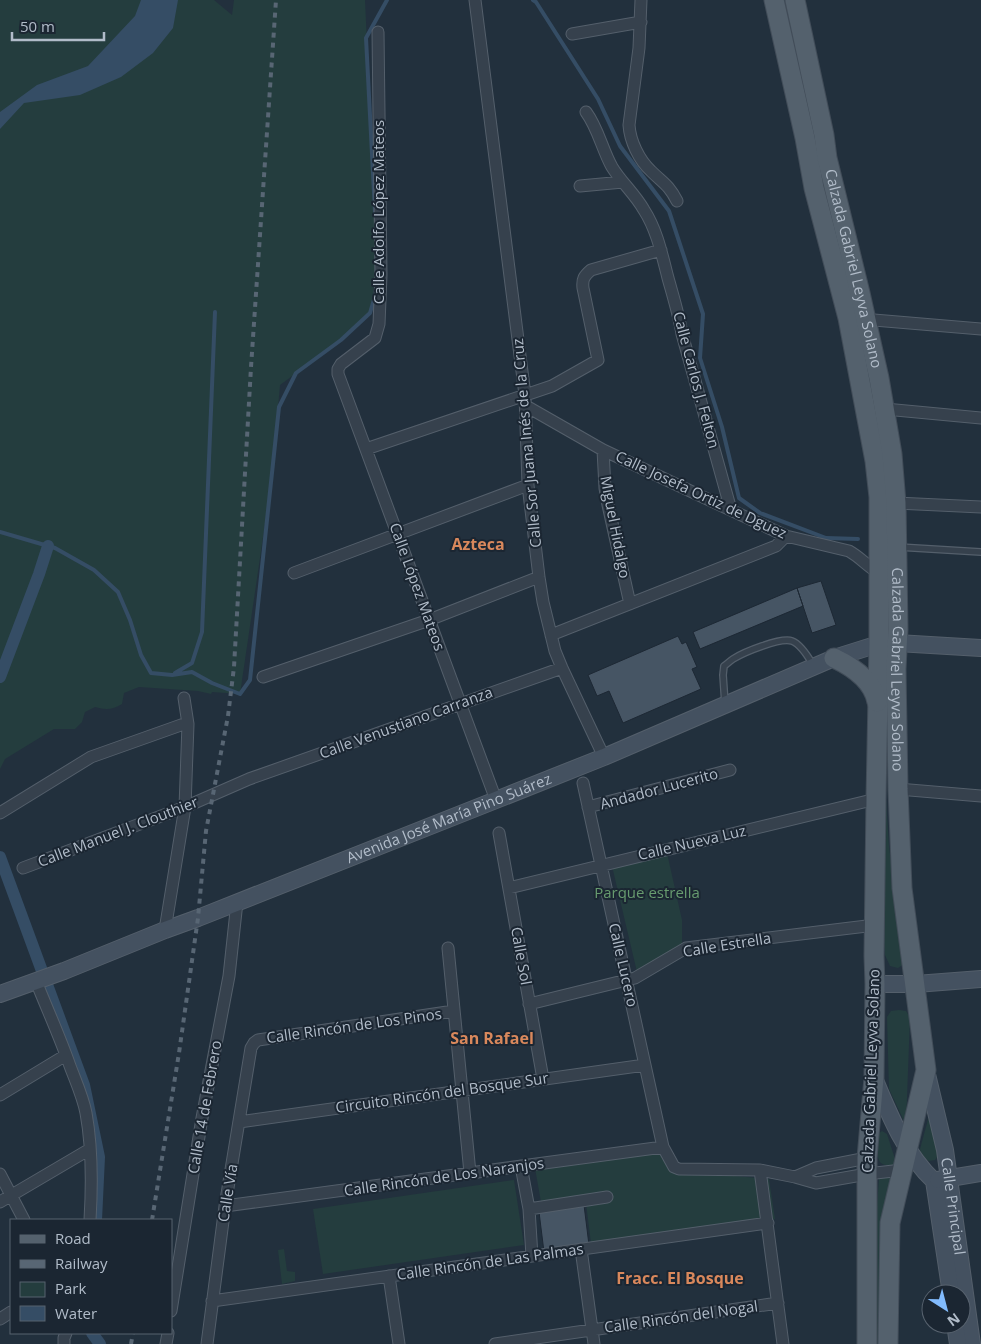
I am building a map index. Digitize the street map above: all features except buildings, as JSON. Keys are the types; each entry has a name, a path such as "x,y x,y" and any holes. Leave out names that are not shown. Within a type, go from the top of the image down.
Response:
{"main road":[{"name":"Calzada Gabriel Leyva Solano","path":"774,0 814,137"},
{"name":"Calzada Gabriel Leyva Solano","path":"795,0 814,137 814,188 857,319 879,378 892,454 896,503 897,546 888,644 878,707 874,925 874,1078 867,1166 867,1344"},
{"name":"Calzada Gabriel Leyva Solano","path":"857,319 879,497 879,572 888,644 898,789 902,888 926,1070 890,1223 888,1344"},
{"path":"834,658 857,671 876,697 878,707"}],"street":[{"name":"Calle Sor Juana Inés de la Cruz","path":"475,0 526,400 528,484 538,577 551,635 562,668 604,757"},
{"path":"641,0 639,48 629,134 644,163 651,172 672,190 677,201"},
{"path":"572,34 640,22"},
{"name":"Calle Adolfo López Mateos","path":"338,374 341,364 375,338 379,324 381,275 378,32"},
{"name":"Calle Carlos J. Felton","path":"586,112 591,119 608,159 645,210 654,229 731,510"},
{"path":"580,186 623,182"},
{"path":"366,449 526,400 598,360 582,280 591,270 661,250"},
{"path":"857,319 981,329"},
{"name":"Calle López Mateos","path":"338,374 496,800"},
{"name":"Calle Josefa Ortiz de Dguez","path":"526,400 603,450 786,536 849,551 879,572"},
{"path":"884,409 981,418"},
{"name":"Miguel Hidalgo","path":"603,450 605,488 630,604"},
{"path":"294,573 528,484"},
{"path":"896,503 981,507"},
{"path":"551,635 776,546 786,536"},
{"path":"263,677 429,620 538,577"},
{"path":"888,644 981,648"},
{"name":"Avenida José María Pino Suárez","path":"0,994 64,971 604,757 834,658 888,644"},
{"name":"Calle Venustiano Carranza","path":"212,795 249,779 562,668"},
{"path":"165,930 184,807 188,724 184,698"},
{"path":"0,813 91,757 188,724"},
{"name":"Andador Lucerito","path":"588,807 730,770"},
{"name":"Calle Lucero","path":"582,783 663,1147 674,1167 679,1169 760,1170"},
{"path":"898,789 981,796"},
{"name":"Calle Manuel J. Clouthier","path":"23,868 212,795"},
{"name":"Calle Nueva Luz","path":"509,888 876,799"},
{"name":"Calle Sol","path":"499,834 543,1079"},
{"name":"Calle 14 de Febrero","path":"172,1305 202,1118 229,976 237,902"},
{"name":"Calle Estrella","path":"529,1004 635,978 686,948 874,925"},
{"path":"448,948 470,1173"},
{"path":"875,984 916,984 981,979"},
{"path":"39,980 82,1095 89,1131 90,1219"},
{"name":"Calle Rincón de Los Pinos","path":"254,1043 258,1040 454,1012"},
{"name":"Calle Vía","path":"207,1344 225,1206 251,1048 254,1043"},
{"path":"0,1095 66,1055"},
{"name":"Circuito Rincón del Bosque Sur","path":"239,1122 645,1065"},
{"name":"Calle Principal","path":"926,1070 945,1150 941,1180 950,1284"},
{"name":"Calle Principal","path":"874,1078 892,1120 923,1172 941,1180"},
{"name":"Calle Rincón de Los Naranjos","path":"225,1206 663,1147"},
{"path":"0,1202 90,1149"},
{"path":"521,1166 529,1209 532,1256"},
{"path":"783,1344 760,1170 816,1183 867,1166"},
{"path":"795,1177 816,1168 867,1166 902,1170"},
{"path":"941,1180 981,1173"},
{"path":"0,1174 23,1219"},
{"name":"Calle Principal","path":"941,1180 972,1344"},
{"path":"529,1209 607,1197"},
{"name":"Calle Rincón de Las Palmas","path":"212,1300 768,1222"},
{"path":"581,1249 594,1344"},
{"path":"389,1276 399,1344"},
{"name":"Calle Rincón del Nogal","path":"496,1344 778,1303"}],"lane":[{"path":"897,546 981,552"},
{"path":"725,706 724,666 750,651 770,643 793,641 814,666"}],"green space":[{"path":"0,0 214,0 232,15 234,0 365,0 377,266 370,313 341,340 280,385 272,476 240,694 212,692 211,694 198,691 139,687 124,693 122,704 118,706 109,709 95,707 85,712 82,722 75,729 54,729 5,759 0,769"},
{"path":"886,669 886,799 889,846 904,964 898,968 890,966 885,955 879,868"},
{"name":"Parque estrella","path":"667,853 682,920 682,947 637,972 612,866"},
{"path":"891,1011 906,1011 910,1017 906,1125 889,1089 887,1017"},
{"path":"929,1116 939,1150 935,1160 929,1161 921,1156 920,1149"},
{"path":"882,1131 887,1134 895,1159 893,1165 884,1165 878,1158 876,1138"},
{"path":"668,1150 686,1172 769,1179 775,1219 591,1243 585,1195 541,1202 535,1168"},
{"path":"893,1177 883,1344 874,1344 876,1220 879,1178"},
{"path":"514,1180 524,1245 323,1274 313,1209"},
{"path":"284,1249 287,1271 295,1272 295,1281 282,1284 278,1250"}],"water":[{"path":"141,0 178,0 173,28 153,53 121,77 80,95 24,103 0,129 0,112 37,85 88,66 135,16"}],"waterway":[{"path":"375,212 366,38 387,0"},
{"path":"533,0 598,99 620,146 669,211 703,314 700,358 722,427 739,498 760,513 826,538 858,539"},
{"path":"0,532 55,548 94,570 118,592 130,620 141,655 151,673 172,675 192,672 212,683 240,694 250,680 279,407 296,373 341,340 370,313 375,296"},
{"path":"175,673 192,663 202,632 215,312"},
{"path":"0,677 48,546"},
{"path":"0,857 84,1085 99,1157 96,1219"},
{"path":"93,1334 100,1344"}],"railway":[{"path":"152,1219 179,1053 198,918 206,831 228,716 234,667 251,367 276,0"},
{"path":"131,1344 133,1334"}],"district":[{"name":"Azteca","path":"478,544"},
{"name":"San Rafael","path":"492,1038"},
{"name":"Fracc. El Bosque","path":"680,1278"}]}
